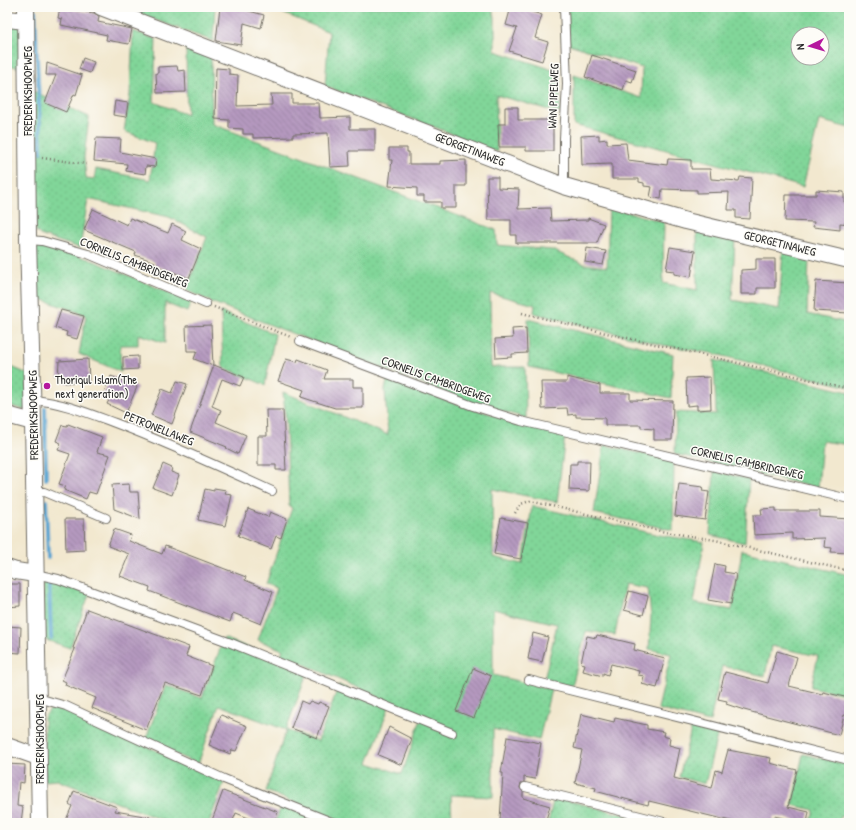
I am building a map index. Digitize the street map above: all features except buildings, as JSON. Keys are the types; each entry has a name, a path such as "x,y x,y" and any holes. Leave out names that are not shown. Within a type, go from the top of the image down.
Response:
{"street":[{"name":"GEORGETINAWEG","path":"101,7 564,186 686,221 849,260"},
{"path":"7,19 26,14"},
{"name":"FREDERIKSHOOPWEG","path":"26,14 28,240 33,400 40,823"},
{"path":"7,415 33,422"},
{"path":"7,568 35,574"},
{"path":"7,746 38,757"}],"lane":[{"name":"WAN PIPELWEG","path":"564,7 567,84 564,138 564,186"},
{"name":"CORNELIS CAMBRIDGEWEG","path":"28,240 42,241 88,254 206,304"},
{"name":"CORNELIS CAMBRIDGEWEG","path":"300,340 473,406 521,421 849,499"},
{"name":"PETRONELLAWEG","path":"33,400 47,400 82,411 154,438 272,491"},
{"path":"34,493 44,492 106,518"},
{"path":"35,574 58,579 231,643 452,733"},
{"path":"529,680 849,760"},
{"path":"38,698 66,706 224,779 334,823"},
{"path":"525,787 668,823"}],"path":[{"path":"27,157 86,164"},
{"path":"206,304 300,340"},
{"path":"522,313 657,345 710,355 849,389"},
{"path":"515,513 521,504 530,501 660,531 715,540 849,571"}],"green space":[{"path":"120,7 215,7 213,41"},
{"path":"268,7 491,7 495,17 495,51 560,72 560,113 496,95 497,152 325,86 329,32"},
{"path":"567,7 612,7 642,16 642,7 849,7 849,128 819,120 803,187 574,125 574,75 641,98 642,68 569,44"},
{"path":"7,22 20,27 22,68 7,65"},
{"path":"133,31 156,39 154,102 187,115 186,45 211,54 212,124 496,230 497,245 552,250 584,264 607,267 609,207 664,222 663,283 697,290 697,230 735,238 732,300 779,309 783,251 809,257 807,314 849,323 849,387 711,353 663,345 534,313 535,305 490,293 491,367 525,367 526,418 464,400 214,303 186,290 207,237 169,217 88,199 80,248 40,235 36,231 35,225 33,91 89,117 84,157 86,178 94,179 96,169 150,180 155,143 124,131 130,95"},
{"path":"43,244 94,261 191,302 187,312 165,303 165,343 138,334 138,345 120,345 121,372 79,354 86,315 35,297 36,246"},
{"path":"221,312 275,334 265,385 223,367"},
{"path":"528,319 673,354 671,398 529,367"},
{"path":"714,360 849,392 849,445 822,441 818,488 675,454 676,412 716,414"},
{"path":"7,365 28,374 26,410 7,405"},
{"path":"388,377 451,402 565,436 557,502 492,489 493,557 523,564 532,506 659,535 704,542 694,603 732,610 742,550 849,575 849,695 811,687 818,656 771,646 765,676 722,666 710,722 658,709 671,654 649,649 651,616 648,588 625,584 615,635 586,631 572,686 544,680 557,624 493,609 493,675 551,689 539,740 493,729 493,797 451,795 452,823 345,823 266,791 286,730 318,741 339,685 389,707 368,763 402,774 422,716 281,654 283,650 258,640 277,588 266,584 292,508 289,506 286,423 283,392 388,435 385,390"},
{"path":"604,445 674,461 673,530 594,513"},
{"path":"714,471 749,479 745,543 710,535"},
{"path":"43,577 91,589 70,648 43,639"},
{"path":"224,638 308,671 286,730 219,705 198,764 145,741 166,685 202,698"},
{"path":"64,708 224,782 209,823 165,823 165,821 57,780 45,781 44,717 51,709"},
{"path":"692,726 718,732 705,784 679,777"},
{"path":"803,754 849,765 849,819 840,816 838,823 810,823 814,810 792,805"},
{"path":"554,797 633,817 632,823 548,823"},
{"path":"282,805 329,823 275,823"}],"waterway":[{"path":"35,11 41,152"},
{"path":"45,408 46,479"},
{"path":"46,501 48,558"},
{"path":"49,580 51,638"}],"place":[{"name":"Thoriqul Islam(The next generation)","path":"47,386"}]}
